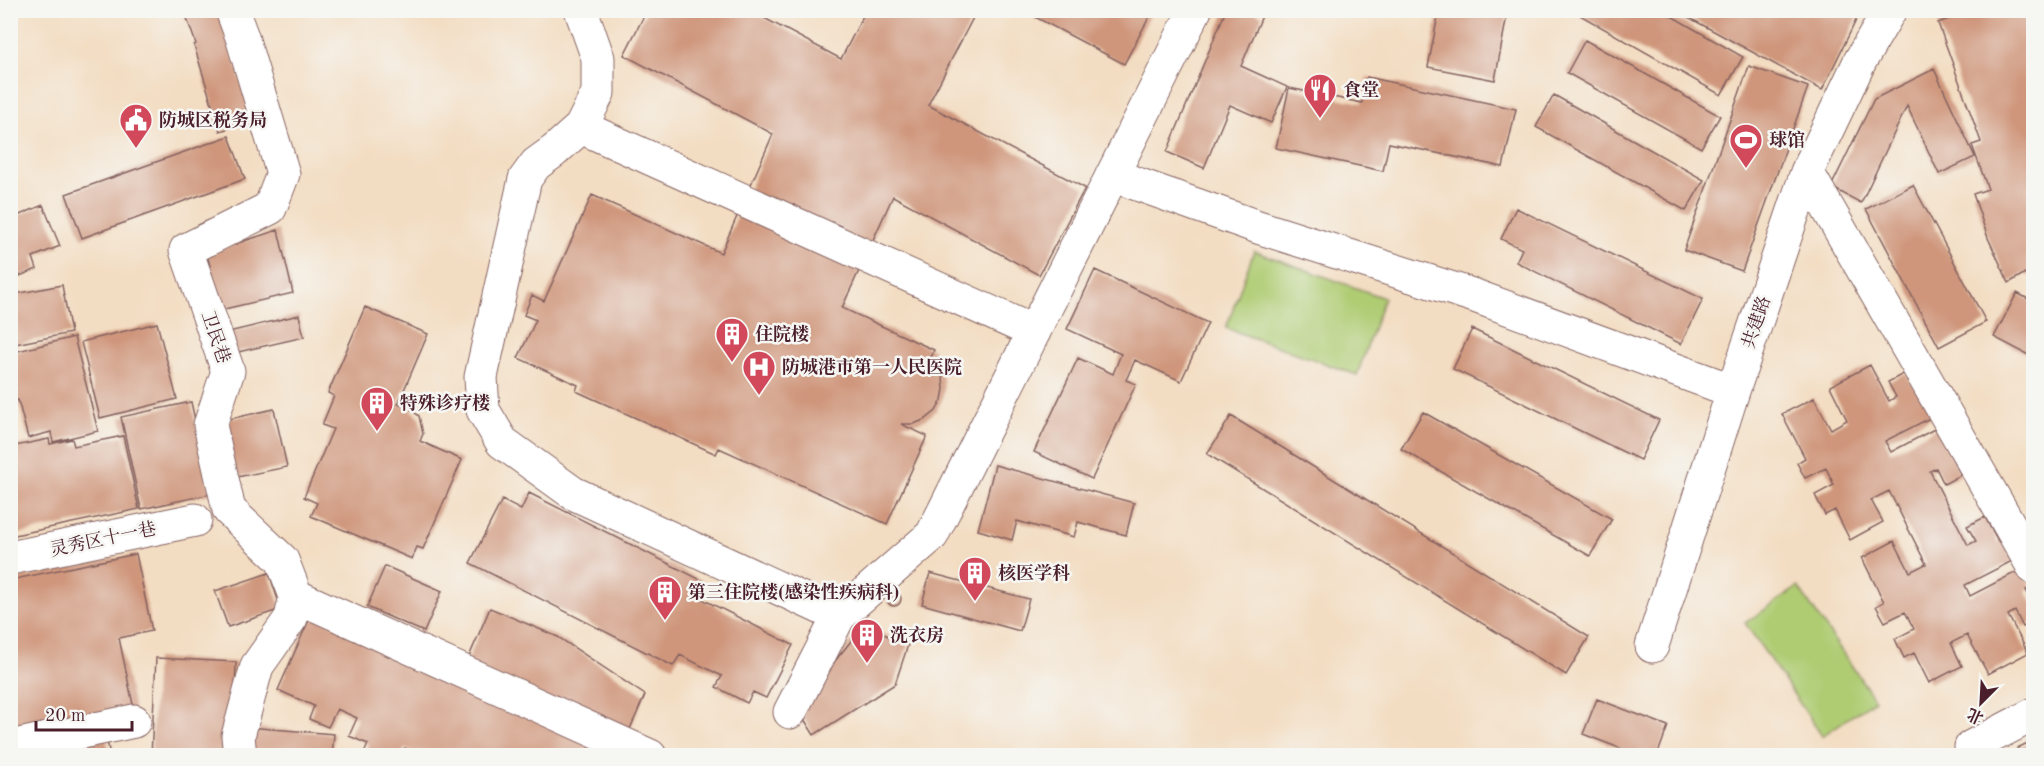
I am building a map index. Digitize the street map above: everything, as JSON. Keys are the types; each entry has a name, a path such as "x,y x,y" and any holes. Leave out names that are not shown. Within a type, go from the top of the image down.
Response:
{"street":[{"name":"卫民巷","path":"232,10 283,174 270,208 186,250 228,371 210,425 229,510 282,560 296,596"},
{"path":"580,10 598,58 598,93 581,127 536,164 525,179 481,377 483,410 502,442 573,493 839,616"},
{"path":"790,712 839,616 932,535 1195,10"},
{"name":"共建路","path":"1652,646 1733,391 1807,172 1860,61 1890,10"},
{"path":"581,127 1034,332"},
{"path":"1807,172 2034,568"},
{"path":"1112,175 1258,227 1475,296 1733,391"},
{"name":"灵秀区十一巷","path":"10,558 195,520"},
{"path":"240,756 238,736 257,666 291,618 296,596 650,756"},
{"path":"1972,756 1971,747 2034,714"},
{"path":"10,747 134,721"}],"green space":[{"path":"1254,251 1384,298 1357,375 1226,328"},
{"path":"1798,587 1875,700 1822,736 1745,623"}],"building":[{"path":"184,10 219,10 253,121 220,131 194,45 196,44"},
{"path":"647,10 749,10 841,59 866,10 977,10 928,105 1085,188 1039,275 893,196 842,308 934,350 931,358 943,378 944,389 942,400 936,411 926,419 914,424 901,424 927,436 887,524 719,448 716,454 576,391 578,385 518,358 536,320 524,315 532,295 544,301 592,195 721,253 773,134 624,55"},
{"path":"1022,10 1153,10 1124,64"},
{"path":"1226,10 1250,10 1262,16 1241,66 1287,87 1271,123 1230,105 1204,168 1167,152"},
{"path":"1439,10 1508,10 1495,80 1428,67"},
{"path":"1579,10 1661,10 1743,57 1721,95 1578,14"},
{"path":"1675,10 1861,10 1822,90"},
{"path":"1973,10 2032,10 2034,14 2034,279 2025,273 2009,283 1988,238 1973,194 1988,189 1972,145 1981,142 1938,23"},
{"path":"1585,40 1720,116 1701,148 1567,73"},
{"name":"球馆","path":"1749,66 1808,87 1742,271 1684,250"},
{"path":"1934,69 1975,157 1939,174 1907,106 1861,203 1831,187 1874,99"},
{"path":"1367,77 1516,109 1503,167 1389,143 1383,171 1276,148 1289,88 1362,103"},
{"path":"1554,95 1704,180 1686,211 1536,127"},
{"path":"229,136 245,179 82,238 66,194"},
{"path":"1913,185 1986,322 1939,347 1866,209"},
{"path":"43,205 60,246 33,257 37,269 10,280 10,219"},
{"path":"1516,208 1703,299 1681,344 1516,262 1522,249 1501,239"},
{"path":"278,230 293,293 220,310 207,253"},
{"path":"1095,270 1208,323 1181,381 1135,360 1126,380 1136,384 1092,479 1034,452 1078,358 1113,374 1121,354 1067,329"},
{"path":"62,285 71,333 10,345 10,295"},
{"path":"2017,293 2034,302 2034,358 1994,337"},
{"name":"特殊诊疗楼","path":"365,307 428,334 398,404 406,406 419,416 423,434 420,441 462,460 423,549 417,547 412,559 311,516 317,503 304,497 333,429 322,425 334,396 328,393"},
{"path":"299,315 304,337 225,355 220,334"},
{"path":"157,323 177,399 100,418 81,342"},
{"path":"1472,329 1659,420 1640,460 1453,369"},
{"path":"74,337 98,431 53,442 51,432 28,438 18,400 10,402 10,353"},
{"path":"1870,365 1889,401 1896,397 1888,382 1905,373 1936,415 1885,441 1891,452 1942,425 1946,447 1961,475 1944,484 1936,468 1930,471 1968,545 1976,541 1967,526 1985,517 1998,542 2005,539 2016,559 1965,585 1970,596 2022,569 2032,587 2026,590 2034,605 2034,622 2023,627 2015,611 2008,615 2028,653 1988,674 1967,635 1951,643 1962,666 1929,683 1914,653 1904,658 1895,639 1914,629 1905,612 1885,622 1876,606 1884,602 1862,558 1894,541 1910,572 1926,564 1889,491 1871,500 1883,522 1850,540 1835,510 1825,515 1815,495 1834,485 1826,468 1805,478 1797,463 1805,458 1782,414 1814,398 1831,429 1847,420 1830,386"},
{"path":"191,402 211,494 141,509 121,417"},
{"path":"274,409 287,467 232,478 220,421"},
{"path":"1423,412 1612,519 1590,556 1401,449"},
{"path":"1231,416 1589,637 1566,675 1207,454"},
{"path":"123,436 139,509 10,536 10,447 49,439 50,444 72,439 74,446"},
{"path":"995,465 1134,503 1126,535 1078,522 1074,537 1017,521 1012,540 978,530"},
{"name":"第三住院楼(感染性疾病科)","path":"529,493 705,582 698,597 793,645 766,698 753,692 747,703 716,687 722,676 680,655 673,666 470,563 502,500 521,510"},
{"path":"136,554 152,631 119,638 135,714 10,740 10,580"},
{"path":"385,566 442,591 424,632 367,607"},
{"path":"269,573 281,609 228,627 215,591"},
{"name":"核医学科","path":"930,573 1029,599 1020,631 922,604"},
{"path":"894,592 899,594 901,599 899,604 894,606 889,604 887,599 889,594"},
{"path":"490,608 558,637 645,695 626,738 466,664"},
{"path":"311,615 631,756 421,756 405,748 402,756 363,756 368,744 349,736 357,718 337,709 328,727 309,719 314,706 278,690"},
{"name":"洗衣房","path":"864,625 908,645 895,684 814,735 797,708"},
{"path":"156,658 236,662 233,756 151,756"},
{"path":"1597,699 1668,726 1657,756 1640,756 1583,734"},
{"path":"247,727 334,734 332,756 247,756"},
{"path":"106,735 110,756 13,756"},
{"path":"2034,740 2034,756 2021,756 2017,748"}],"place":[{"name":"食堂","path":"1320,119"},
{"name":"防城区税务局","path":"136,149"},
{"name":"球馆","path":"1746,169"},
{"name":"住院楼","path":"732,363"},
{"name":"防城港市第一人民医院","path":"759,396"},
{"name":"特殊诊疗楼","path":"377,432"},
{"name":"核医学科","path":"975,602"},
{"name":"第三住院楼(感染性疾病科)","path":"665,621"},
{"name":"洗衣房","path":"867,664"}]}
